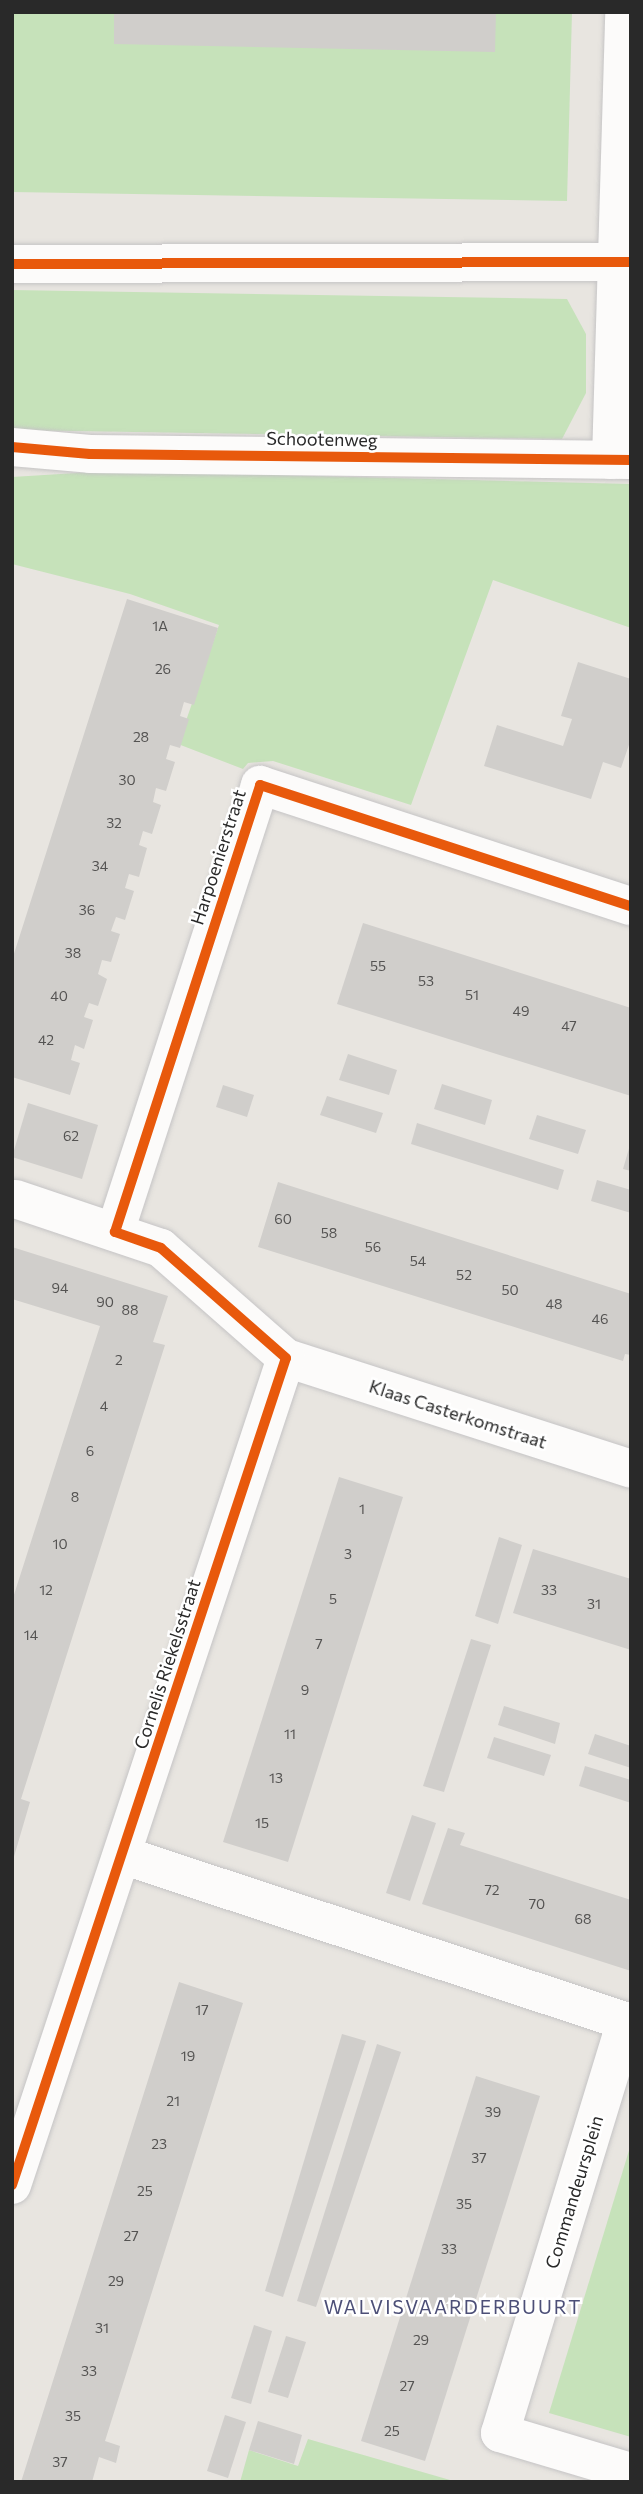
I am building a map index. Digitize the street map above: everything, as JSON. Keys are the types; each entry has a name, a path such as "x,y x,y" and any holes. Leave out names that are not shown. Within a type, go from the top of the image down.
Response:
{"street":[{"path":"621,460 625,261 624,12"},
{"path":"12,264 625,261"},
{"name":"Schootenweg","path":"12,447 90,454 621,460"},
{"name":"Harpoenierstraat","path":"115,1231 260,785 628,894"},
{"path":"15,1199 161,1248 286,1358"},
{"name":"Klaas Casterkomstraat","path":"286,1358 631,1469"},
{"name":"Cornelis Riekelsstraat","path":"12,2185 286,1358"},
{"name":"Commandeursplein","path":"122,1855 628,2022 500,2433 631,2472"}],"green space":[{"path":"12,12 572,12 567,201 12,192"},
{"path":"12,290 567,299 586,334 586,393 562,439 12,430"},
{"path":"109,471 631,484 631,628 493,580 411,805 273,761 248,763 243,769 178,744 219,625 130,594 12,564 12,477"},
{"path":"631,2144 631,2437 549,2413"},
{"path":"308,2439 457,2482 240,2482 249,2450 298,2466"}],"building":[{"path":"114,12 496,12 495,52 114,44"},
{"path":"127,599 218,628 194,705 184,702 180,716 189,719 180,748 170,745 166,759 175,762 166,791 156,788 153,802 161,805 152,834 143,831 139,845 147,848 139,877 129,874 125,888 134,891 125,920 116,917 111,931 120,934 111,962 102,960 98,974 107,979 98,1006 89,1003 84,1017 93,1020 84,1049 75,1045 71,1060 80,1063 70,1095 12,1077 12,960"},
{"path":"578,662 631,679 631,739 621,768 603,762 591,799 484,766 497,725 563,746 572,719 561,716"},
{"path":"363,923 631,1008 631,1096 337,1004"},
{"path":"348,1054 397,1070 389,1095 339,1080"},
{"path":"442,1084 492,1100 485,1125 434,1109"},
{"path":"223,1085 254,1095 247,1117 216,1107"},
{"path":"327,1096 383,1113 376,1133 320,1115"},
{"path":"28,1103 98,1125 82,1179 12,1157"},
{"path":"537,1115 586,1130 578,1154 529,1139"},
{"path":"417,1123 564,1170 558,1190 411,1144"},
{"path":"631,1145 631,1171 623,1169"},
{"path":"597,1180 631,1190 631,1213 591,1201"},
{"path":"278,1182 631,1294 631,1355 625,1354 623,1361 258,1247"},
{"path":"12,1247 168,1296 153,1342 165,1345 21,1799 30,1802 13,1860 12,1601 100,1326 12,1299"},
{"path":"339,1477 403,1497 288,1862 223,1842"},
{"path":"499,1537 522,1545 498,1624 475,1616"},
{"path":"533,1549 631,1579 631,1650 513,1613"},
{"path":"471,1639 491,1645 444,1792 423,1786"},
{"path":"504,1706 560,1723 555,1744 498,1725"},
{"path":"595,1734 631,1746 631,1768 588,1754"},
{"path":"494,1737 551,1755 544,1776 487,1758"},
{"path":"585,1766 631,1780 631,1803 579,1786"},
{"path":"412,1815 436,1823 410,1901 386,1893"},
{"path":"448,1828 465,1833 460,1845 631,1900 631,1971 422,1904"},
{"path":"179,1982 243,2003 105,2441 120,2446 116,2463 99,2457 92,2482 21,2482"},
{"path":"342,2034 366,2041 283,2297 265,2291"},
{"path":"377,2044 401,2052 316,2307 297,2301"},
{"path":"476,2076 540,2096 425,2461 361,2441"},
{"path":"254,2325 272,2331 251,2404 231,2398"},
{"path":"286,2336 306,2342 288,2398 268,2392"},
{"path":"225,2415 246,2422 228,2478 207,2471"},
{"path":"258,2421 302,2435 294,2464 249,2450"}],"cycle path":[{"path":"12,264 631,262"},
{"path":"12,447 90,454 631,460"},
{"path":"12,2185 286,1358 161,1248 115,1232 260,785 631,906"}],"district":[{"name":"WALVISVAARDERBUURT","path":"453,2307"}]}
